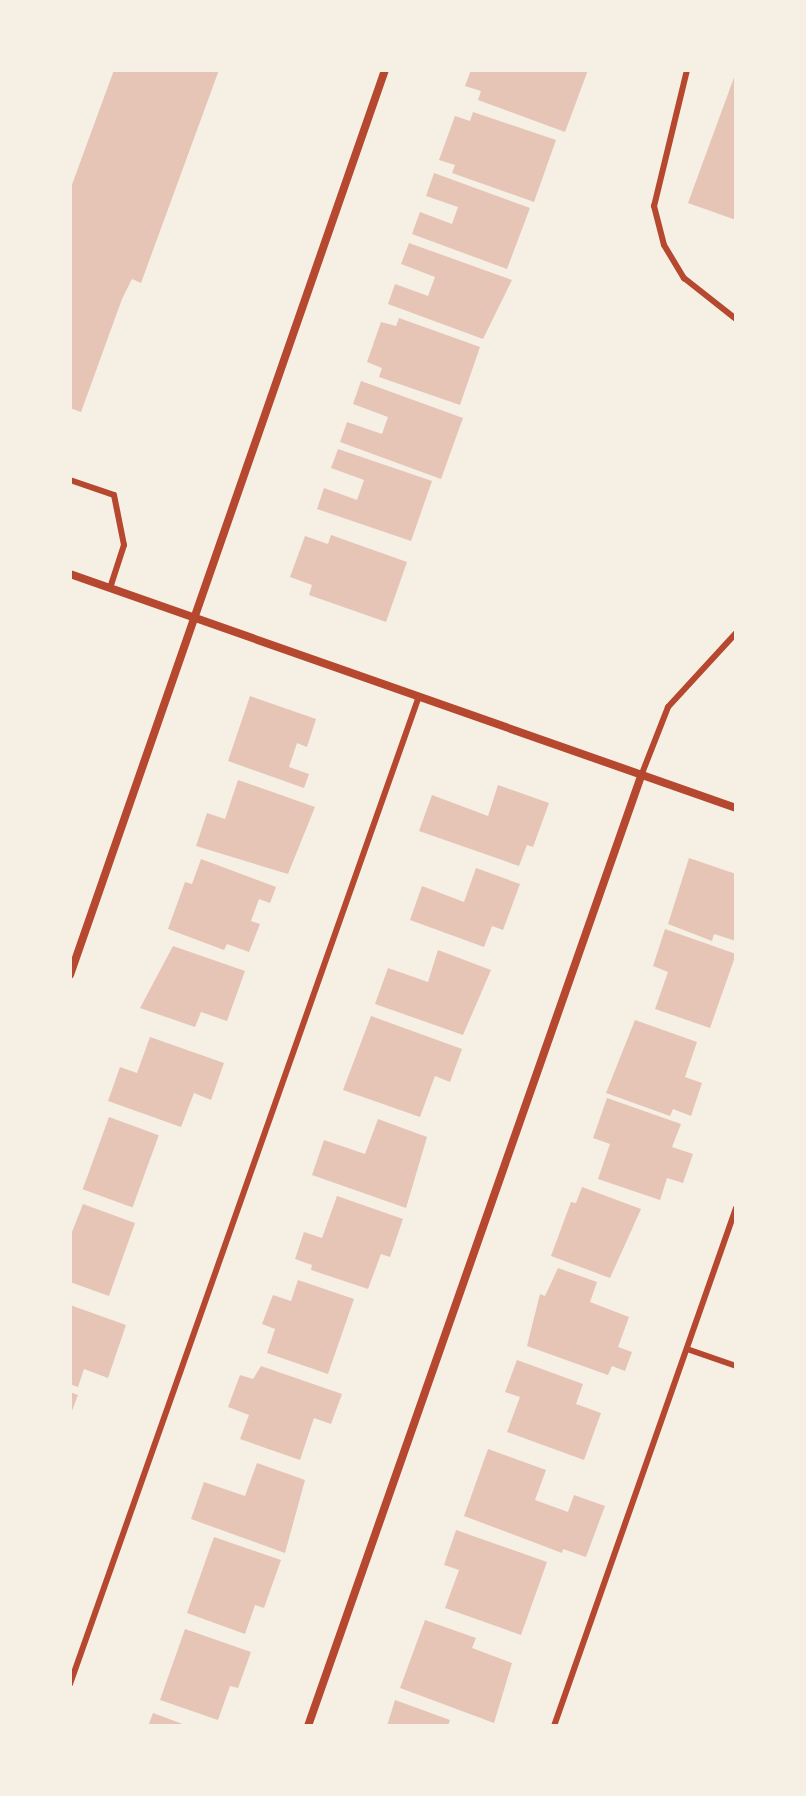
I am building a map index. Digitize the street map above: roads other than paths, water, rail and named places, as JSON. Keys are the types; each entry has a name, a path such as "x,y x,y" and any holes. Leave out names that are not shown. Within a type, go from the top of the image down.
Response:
{"street":[{"path":"70,975 385,70"},
{"path":"70,574 736,808"},
{"path":"308,1726 641,776"}],"lane":[{"path":"687,70 654,206 664,245 684,278 736,319"},
{"path":"70,480 114,495 124,545 110,588"},
{"path":"641,776 668,707 736,633"},
{"path":"70,1684 419,696"},
{"path":"554,1726 736,1208"},
{"path":"687,1349 736,1366"}]}
